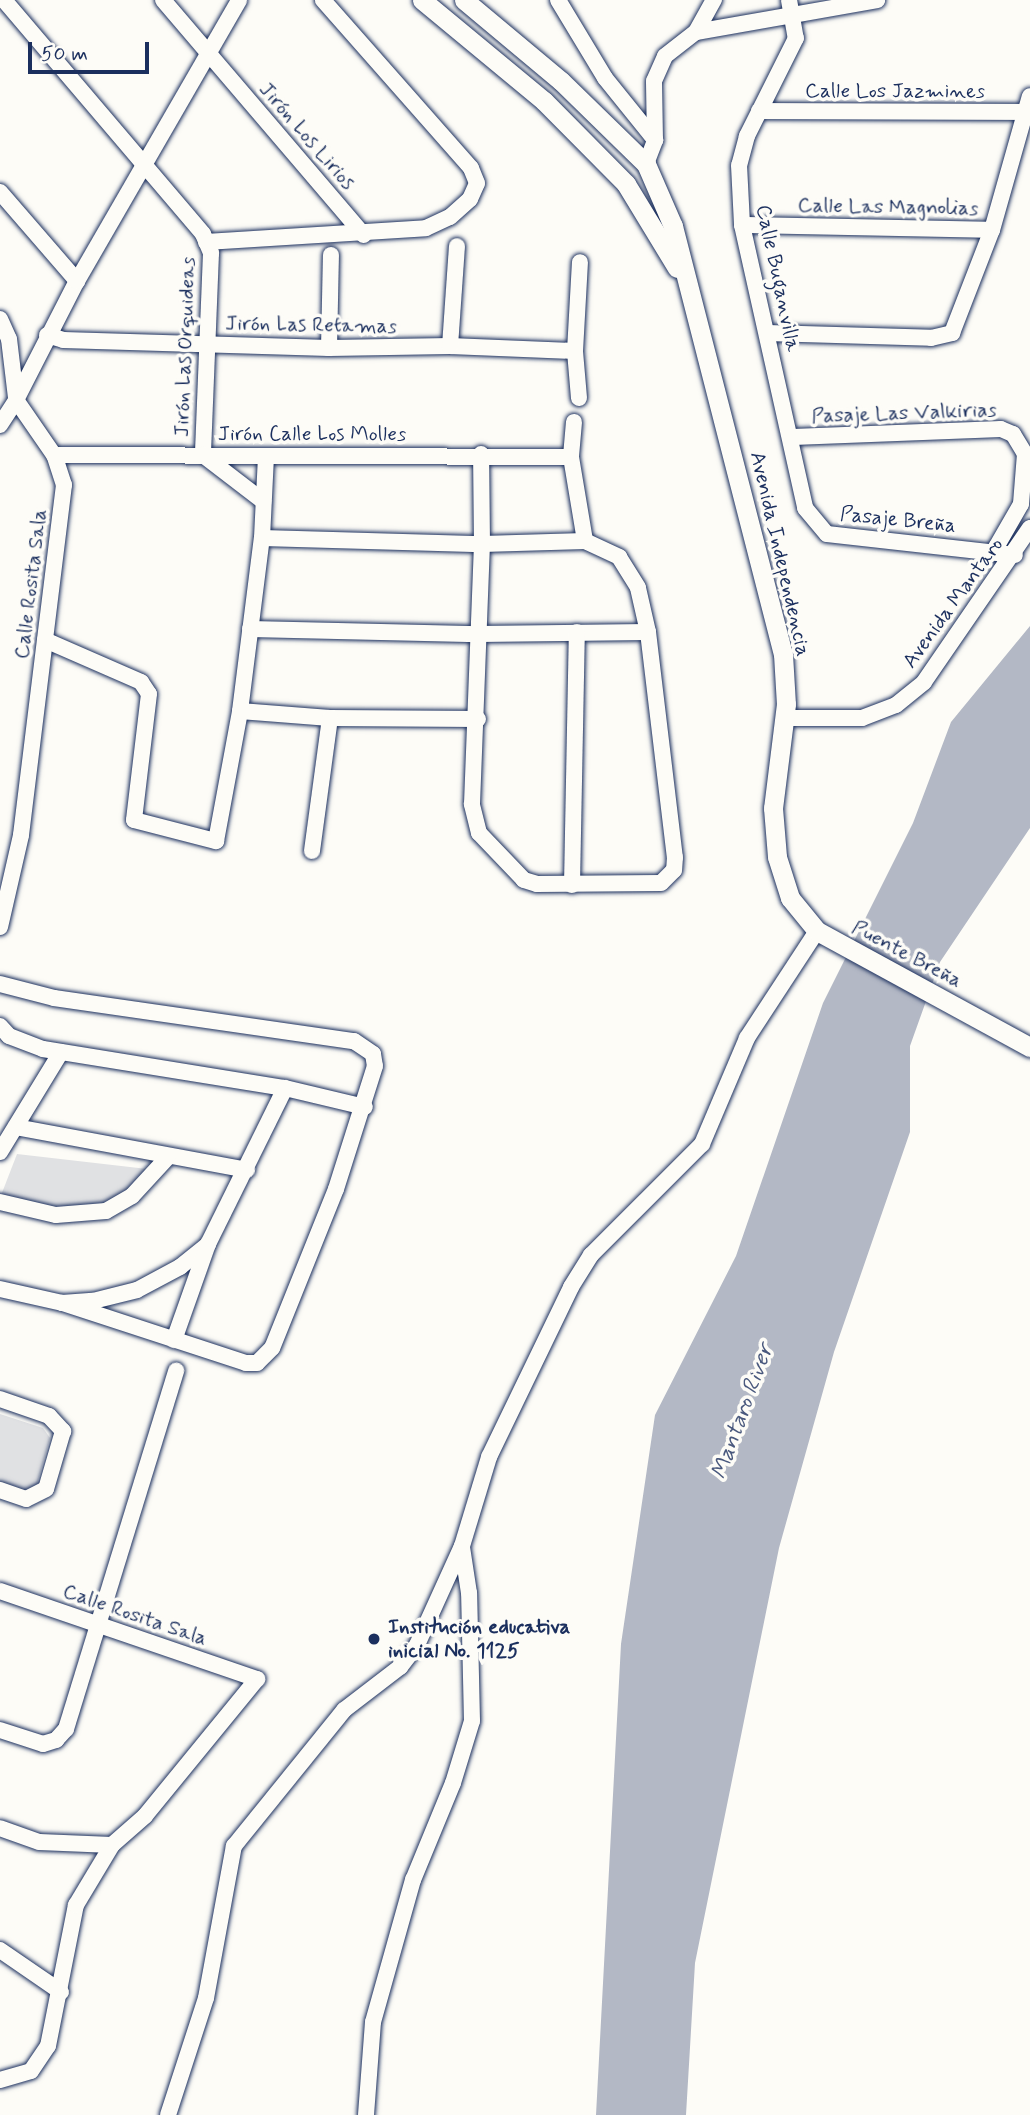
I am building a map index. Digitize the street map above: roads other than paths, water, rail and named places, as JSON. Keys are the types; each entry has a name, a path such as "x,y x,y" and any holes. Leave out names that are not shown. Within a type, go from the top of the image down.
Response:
{"main road":[{"name":"Avenida Independencia","path":"422,0 544,101 626,184 688,289"},
{"name":"Avenida Independencia","path":"464,0 561,81 646,164 673,226 783,654 784,718 773,808 778,857 790,898 824,935"},
{"name":"Puente Breña","path":"824,935 1030,1047"}],"street":[{"name":"Jirón Las Orquideas","path":"4,0 144,162 206,242 211,253 205,344 203,455"},
{"name":"Jirón Los Lirios","path":"163,0 364,235"},
{"path":"0,425 8,399 239,0"},
{"name":"Jirón Las Orquideas","path":"206,242 364,235 426,228 450,217 470,199 477,183 471,169 323,0"},
{"path":"558,0 605,78 655,140"},
{"path":"646,164 655,140 654,81 665,56 696,32 714,0"},
{"name":"Calle Buganvilla","path":"789,0 794,17 792,48 759,111 739,165 742,225 793,437 805,508 818,529"},
{"path":"696,32 794,17 877,0"},
{"path":"767,333 930,338 952,332 992,230 1029,107"},
{"name":"Calle Los Jazmines","path":"759,111 1029,107"},
{"path":"0,192 77,281"},
{"name":"Calle Las Magnolias","path":"742,225 992,230"},
{"path":"450,346 457,246"},
{"path":"329,348 331,255"},
{"path":"579,398 575,351 580,262"},
{"path":"0,319 9,339 8,399"},
{"name":"Jirón Las Retamas","path":"47,335 329,348 450,346 575,351"},
{"name":"Calle Rosita Sala","path":"0,927 21,835 64,485 54,455 8,399"},
{"path":"573,422 571,457 585,541"},
{"name":"Pasaje Las Valkirias","path":"793,437 1000,429 1013,434 1025,454 1025,477 1013,523 994,551"},
{"path":"262,538 482,544 585,541 610,550 632,574 648,632 674,870 669,878 649,885 572,886 524,880 479,832 472,804 478,719 482,544 481,454"},
{"name":"Jirón Calle Los Molles","path":"54,455 481,454 571,457"},
{"path":"203,455 263,501"},
{"path":"45,640 141,682 149,694 134,820 216,841 240,711 262,538 267,456"},
{"name":"Avenida Mantaro","path":"784,718 862,718 896,705 924,682 1015,555 1030,528"},
{"name":"Pasaje Breña","path":"818,529 839,536 1015,555"},
{"path":"250,629 479,634 648,632"},
{"path":"572,886 577,632"},
{"path":"240,711 330,718 478,719"},
{"path":"312,851 330,718"},
{"path":"168,2115 206,1998 234,1846 344,1710 400,1667 417,1644 462,1546 489,1457 571,1287 591,1255 702,1144 747,1038 790,967 824,935"},
{"path":"0,984 54,998 354,1041 373,1054 375,1066 365,1107 272,1348 257,1363 246,1363 62,1303 2,1290 0,1307"},
{"path":"0,1026 9,1036 61,1052 285,1088 365,1107"},
{"path":"0,1152 61,1052"},
{"path":"174,1340 208,1244 247,1170 285,1088"},
{"path":"16,1126 247,1170"},
{"path":"0,1202 56,1215 106,1211 132,1196 168,1157"},
{"path":"62,1303 93,1301 137,1290 180,1267 208,1244"},
{"path":"0,1730 43,1744 56,1740 66,1729 176,1371"},
{"path":"0,1399 49,1416 63,1431 46,1489 26,1499 0,1490"},
{"path":"366,2115 373,2022 413,1880 453,1783 472,1721 469,1593 462,1546"},
{"name":"Calle Rosita Sala","path":"0,1591 257,1679 145,1816 112,1845"},
{"path":"0,1828 39,1842 112,1845 76,1905 66,1940 61,1992 48,2046 31,2071 0,2080"},
{"path":"0,1950 61,1992"}],"water":[{"name":"Mantaro River","path":"1030,626 1030,828 940,962 910,1046 910,1132 834,1352 779,1548 695,1963 686,2115 596,2115 621,1644 655,1415 736,1256 823,1003 913,823 951,722"}],"place":[{"name":"Institución educativa inicial No. 1125","path":"374,1639"}]}
